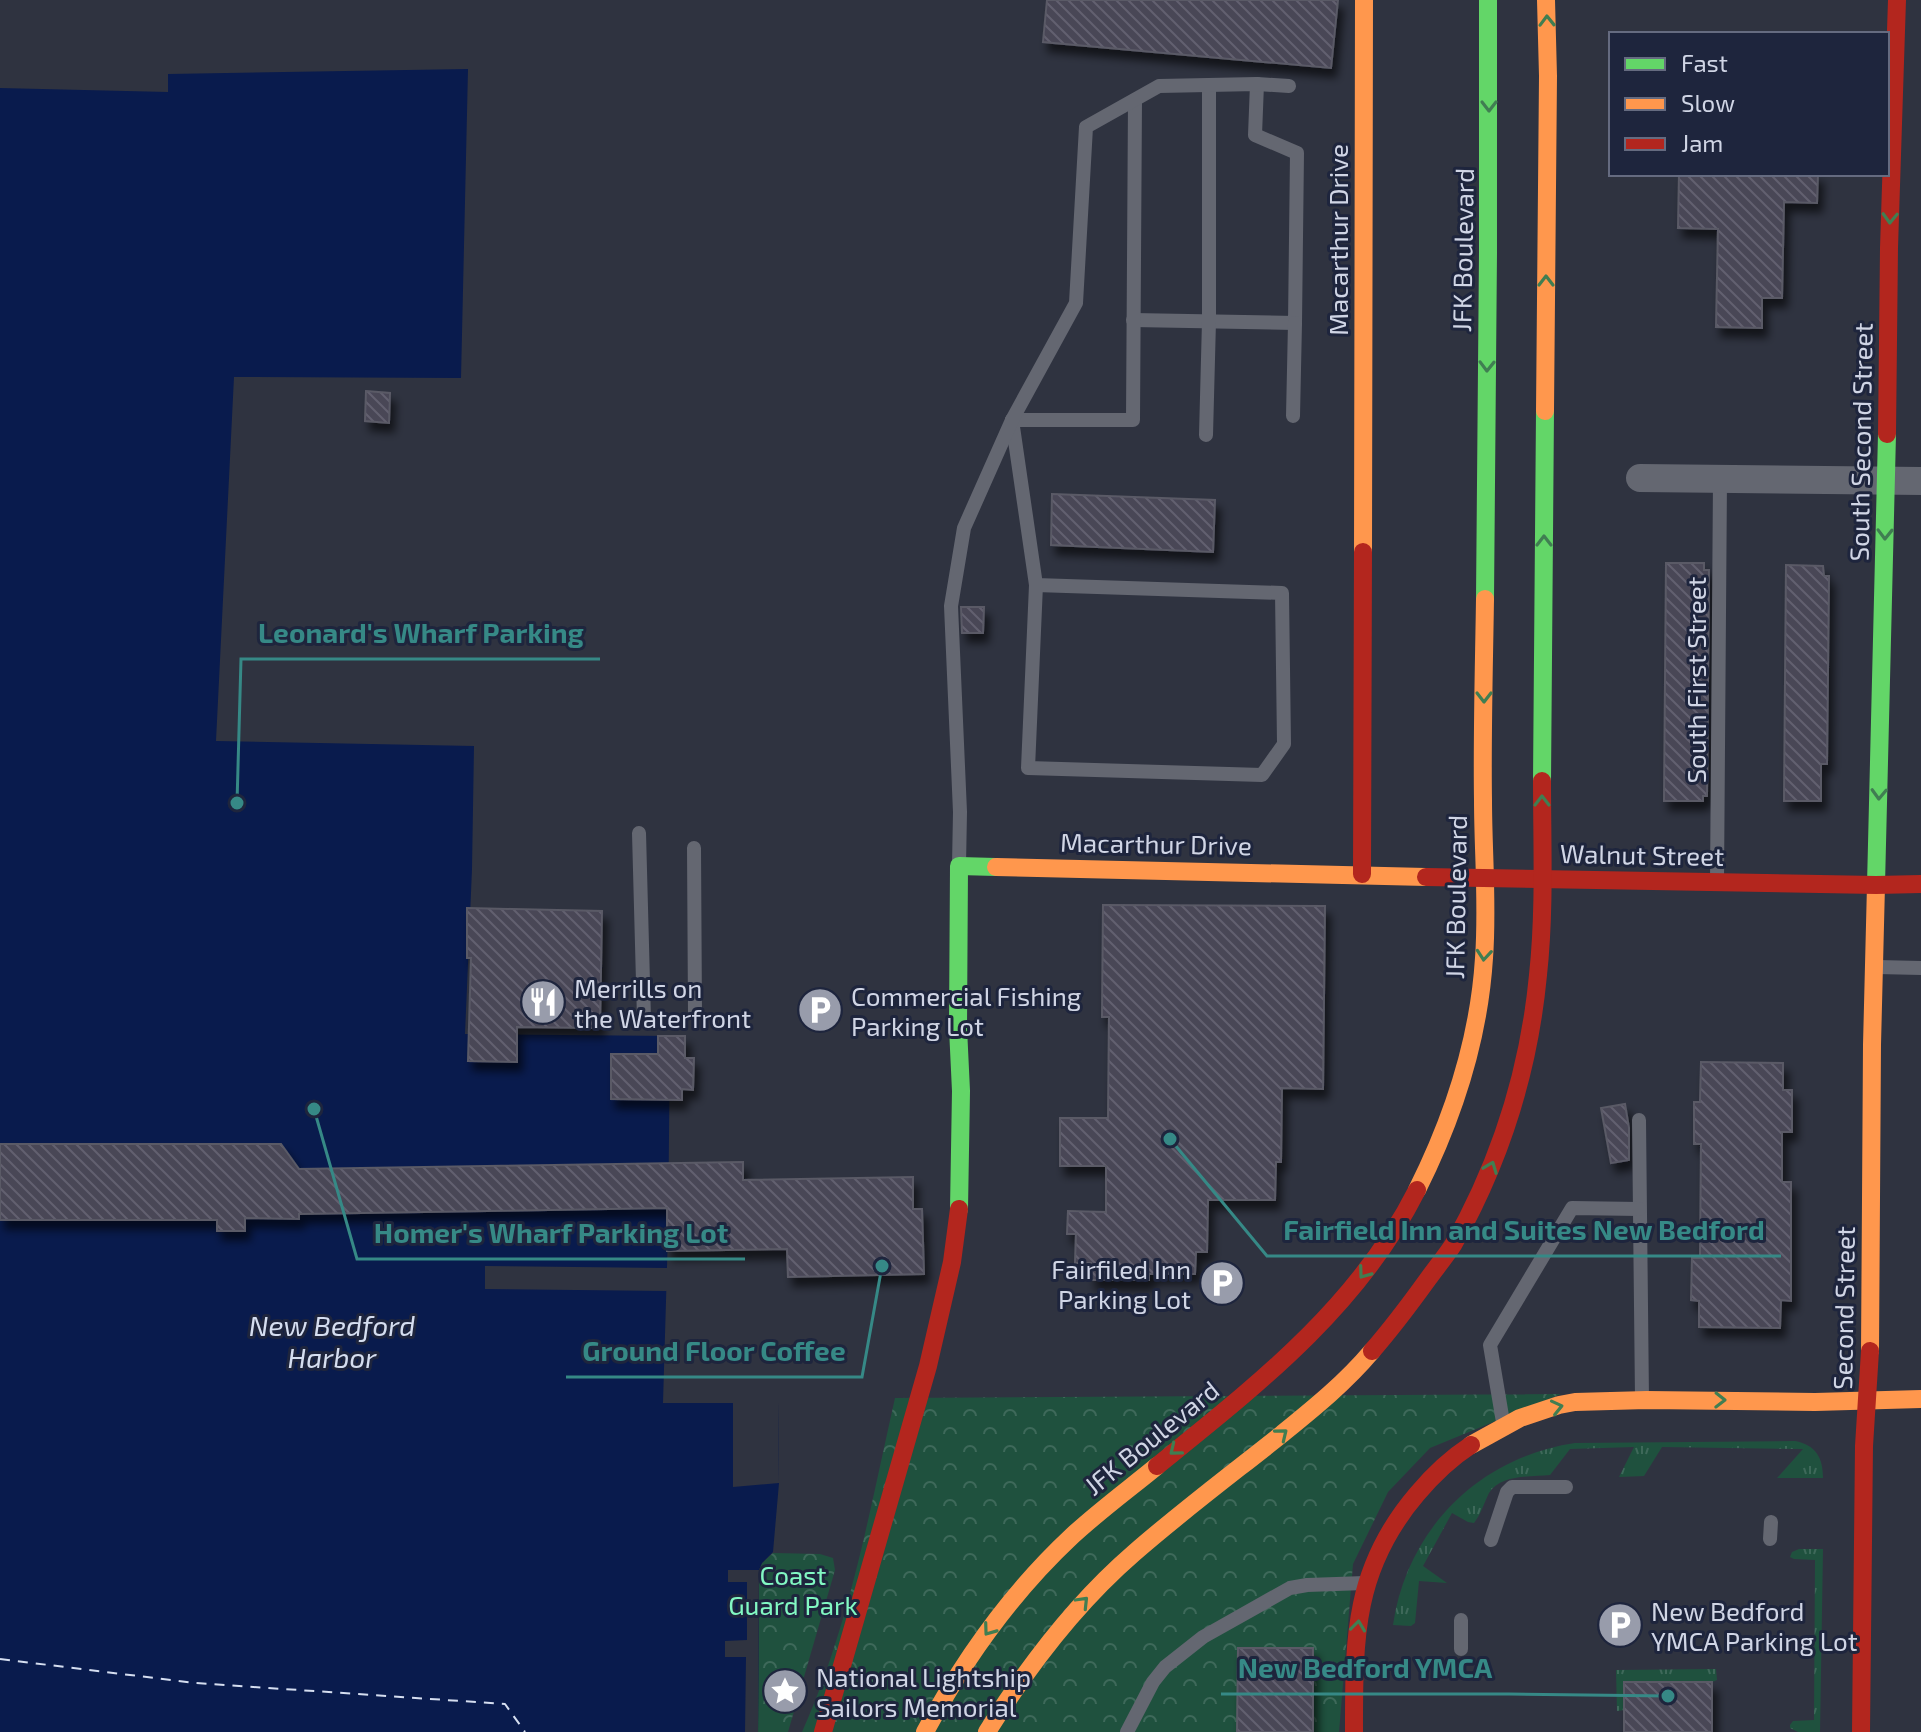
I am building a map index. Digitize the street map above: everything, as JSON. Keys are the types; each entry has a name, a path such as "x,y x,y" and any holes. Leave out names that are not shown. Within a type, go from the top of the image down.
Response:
{"main road":[{"name":"Macarthur Drive","path":"959,866 1362,874 1364,0"},
{"name":"JFK Boulevard","path":"925,1732 978,1644 1038,1569 1073,1535 1275,1369 1361,1278 1411,1201 1431,1160 1460,1085 1473,1030 1485,950 1484,619 1490,201 1488,0"},
{"path":"987,1732 1062,1625 1132,1555 1330,1395 1369,1356 1400,1319 1452,1245 1486,1179 1507,1124 1520,1083 1541,954 1548,92 1546,0"},
{"name":"South Second Street","path":"1876,885 1897,0"},
{"path":"823,1732 928,1366 952,1262 960,1183 959,866"},
{"name":"Walnut Street","path":"1362,874 1921,884"},
{"name":"Second Street","path":"1861,1732 1876,885"},
{"path":"1354,1732 1356,1648 1366,1583 1386,1536 1428,1480 1455,1455 1504,1426 1561,1405 1591,1401 1921,1399"}],"street":[{"path":"1640,478 1921,481"}],"lane":[{"path":"1257,84 1255,135 1297,153 1293,416"},
{"path":"1206,435 1209,85"},
{"path":"959,866 960,812 951,606 964,528 1012,420 1076,303 1086,127 1159,86 1289,86"},
{"path":"1012,420 1133,420 1135,100"},
{"path":"1133,320 1295,323"},
{"path":"1012,420 1036,585 1028,768 1262,775 1284,744 1282,593 1036,585"},
{"name":"South First Street","path":"1717,882 1720,479"},
{"path":"639,833 644,1019"},
{"path":"694,848 695,1014"},
{"path":"1874,967 1921,968"},
{"path":"1639,1120 1642,1400"},
{"path":"1504,1426 1490,1345 1572,1208 1639,1209"},
{"path":"1491,1540 1507,1492 1512,1487 1566,1487"},
{"path":"1770,1539 1771,1522"},
{"path":"1127,1732 1153,1682 1165,1667 1203,1637 1290,1588 1366,1583"},
{"path":"1461,1620 1461,1649"}],"green space":[{"path":"1561,1394 1430,1448 1388,1492 1353,1564 1339,1732 802,1732 833,1652 845,1610 895,1398"},
{"path":"1795,1441 1817,1454 1822,1464 1823,1478 1777,1478 1803,1449 1662,1447 1644,1476 1619,1477 1634,1447 1570,1449 1550,1475 1508,1479 1494,1487 1474,1523 1452,1513 1423,1566 1447,1583 1419,1581 1415,1623 1411,1626 1393,1625 1401,1590 1414,1558 1431,1529 1453,1503 1479,1481 1508,1464 1540,1451 1575,1443"},
{"path":"1823,1549 1820,1732 1798,1732 1790,1728 1793,1721 1814,1720 1815,1560 1790,1557 1792,1552"},
{"name":"Coast Guard Park","path":"773,1553 820,1554 833,1558 835,1570 788,1732 758,1732 759,1570"},
{"path":"1716,1669 1717,1680 1712,1682 1624,1682 1624,1710 1617,1711 1616,1670"}],"water":[{"name":"New Bedford Harbor","path":"468,69 461,378 234,377 216,741 474,746 465,1034 670,1036 663,1403 778,1403 779,1483 773,1552 759,1570 758,1732 0,1732 0,88 168,92 168,74"}],"pier":[{"path":"485,1266 667,1268 667,1291 485,1289"},
{"path":"733,1403 778,1403 779,1483 733,1487"},
{"path":"728,1570 759,1570 758,1732 745,1732 746,1657 725,1657 725,1641 747,1640 747,1582 728,1582"}],"building":[{"path":"1047,0 1338,0 1331,68 1043,42"},
{"path":"1679,176 1818,176 1817,203 1784,202 1782,298 1762,298 1762,328 1716,327 1718,229 1678,228"},
{"path":"366,391 390,393 389,423 365,421"},
{"path":"1052,494 1215,500 1213,552 1051,545"},
{"path":"1666,563 1704,563 1704,570 1709,570 1707,796 1703,796 1703,801 1664,801"},
{"path":"1786,565 1823,566 1824,576 1829,576 1827,764 1821,764 1821,801 1784,801"},
{"path":"961,607 984,607 983,633 962,633"},
{"path":"1103,905 1325,906 1323,1089 1282,1088 1281,1162 1276,1162 1275,1200 1208,1200 1207,1252 1196,1252 1195,1274 1149,1274 1149,1280 1091,1280 1091,1263 1075,1263 1076,1234 1067,1234 1068,1211 1106,1212 1106,1166 1060,1166 1060,1118 1108,1118 1109,1017 1102,1017"},
{"name":"Merrills on the Waterfront","path":"467,908 602,911 600,1028 517,1027 517,1062 468,1061 471,958 467,958"},
{"path":"658,1036 685,1036 685,1058 694,1058 693,1090 682,1089 682,1100 611,1099 611,1054 658,1054"},
{"path":"1701,1062 1783,1063 1783,1090 1792,1090 1792,1132 1782,1132 1782,1182 1791,1182 1791,1301 1781,1300 1780,1328 1699,1327 1699,1301 1691,1300 1692,1258 1700,1258 1701,1144 1694,1144 1694,1102 1700,1102"},
{"path":"1625,1104 1629,1160 1611,1163 1601,1108"},
{"path":"0,1144 281,1144 299,1169 743,1162 743,1180 913,1177 913,1209 922,1209 924,1274 788,1277 787,1249 667,1251 667,1208 299,1214 299,1219 245,1218 245,1231 217,1231 217,1220 0,1220"},
{"path":"1238,1648 1313,1648 1313,1732 1237,1732"},
{"path":"1624,1682 1712,1682 1712,1732 1624,1732"}],"ferry route":[{"path":"0,1659 195,1683 505,1704 525,1732"}],"traffic: fast":[{"path":"1485,599 1488,0"},
{"path":"1542,781 1545,411"},
{"path":"1876,885 1887,434"},
{"path":"959,1209 959,866 996,867"}],"traffic: slow":[{"path":"1363,552 1364,0"},
{"path":"1545,411 1546,0"},
{"path":"1417,1190 1453,1106 1470,1048 1481,988 1486,918 1483,775 1485,599"},
{"path":"996,867 1426,877"},
{"path":"1870,1351 1876,885"},
{"path":"987,1732 1054,1637 1112,1573 1170,1522 1317,1405 1372,1351"},
{"path":"1471,1445 1520,1418 1575,1402 1921,1399"},
{"path":"925,1732 990,1628 1029,1580 1082,1527 1157,1466"}],"traffic: jam":[{"path":"1887,434 1897,0"},
{"path":"1362,874 1363,552"},
{"path":"1372,1351 1453,1245 1485,1181 1510,1114 1528,1046 1538,975 1542,902 1542,781"},
{"path":"1426,877 1921,884"},
{"path":"1157,1466 1268,1374 1335,1307 1366,1271 1417,1190"},
{"path":"823,1732 928,1366 952,1262 959,1209"},
{"path":"1861,1732 1864,1446 1870,1351"},
{"path":"1354,1732 1357,1636 1369,1578 1380,1550 1396,1522 1423,1487 1449,1461 1471,1445"}],"place":[{"name":"Leonard's Wharf Parking","path":"237,803"},
{"name":"Merrills on the Waterfront","path":"543,1002"},
{"name":"Commercial Fishing Parking Lot","path":"820,1010"},
{"name":"Homer's Wharf Parking Lot","path":"314,1109"},
{"name":"Fairfield Inn and Suites New Bedford","path":"1170,1139"},
{"name":"Ground Floor Coffee","path":"882,1266"},
{"name":"Fairfiled Inn Parking Lot","path":"1222,1283"},
{"name":"New Bedford YMCA Parking Lot","path":"1620,1625"},
{"name":"National Lightship Sailors Memorial","path":"785,1691"},
{"name":"New Bedford YMCA","path":"1668,1696"}]}
